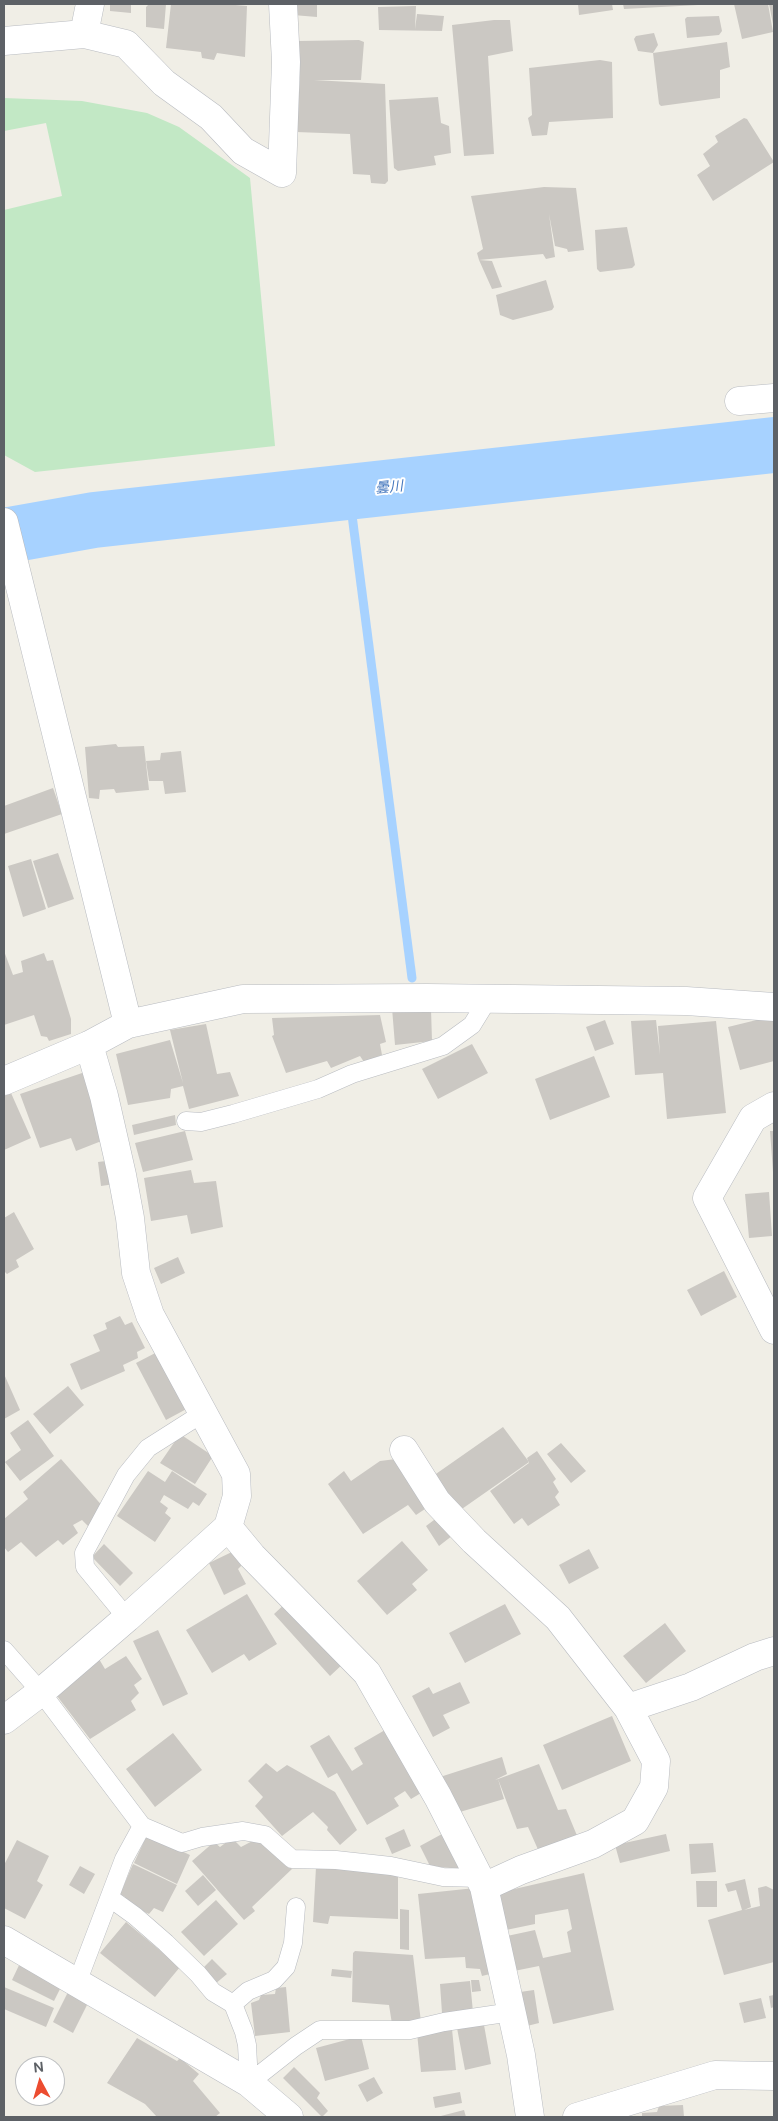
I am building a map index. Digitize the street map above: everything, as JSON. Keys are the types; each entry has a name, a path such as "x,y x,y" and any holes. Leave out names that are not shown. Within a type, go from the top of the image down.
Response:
{"street":[{"path":"84,34 90,4"},
{"path":"4,41 84,34 126,44 164,83 211,116 243,151 282,173 286,62 283,4"},
{"path":"738,401 774,398"},
{"path":"4,522 128,1024"},
{"path":"4,1081 89,1045 128,1024 243,999 686,1001 774,1007"},
{"path":"4,1720 41,1692 228,1527 237,1496 236,1474 150,1315 136,1273 130,1218 122,1175 104,1096 89,1045"},
{"path":"774,1106 753,1118 708,1198 764,1286 774,1330"},
{"path":"404,1450 437,1502 474,1541 558,1618 628,1708 656,1761 654,1787 635,1820 593,1844 482,1882"},
{"path":"228,1527 252,1556 367,1673 438,1797 482,1882 522,2055 530,2117"},
{"path":"628,1708 691,1687 755,1657 774,1651"},
{"path":"4,1940 249,2083 289,2117"},
{"path":"576,2117 715,2075 774,2076"}],"lane":[{"path":"186,1121 201,1122 240,1112 318,1088 352,1074 443,1046 472,1025 488,999"},
{"path":"126,1618 85,1567 84,1553 126,1475 148,1448 203,1413"},
{"path":"4,1650 41,1692 142,1826 182,1843 202,1837 243,1831 265,1835 292,1859 336,1860 391,1866 443,1877 482,1882"},
{"path":"77,1983 124,1859 142,1826"},
{"path":"110,1898 166,1942 213,1992 233,2004 246,2038 249,2083"},
{"path":"233,2004 248,1991 274,1980 286,1967 293,1943 296,1907"},
{"path":"249,2083 320,2030 410,2030 444,2022 512,2012"}],"green space":[{"path":"4,98 82,101 147,113 179,127 250,178 275,446 35,472 4,455 4,210 62,196 46,123 4,131"}],"building":[{"path":"110,4 131,4 131,13 110,11"},
{"path":"149,4 166,4 164,29 146,27 146,7"},
{"path":"171,4 247,6 245,57 217,53 214,60 202,58 201,52 166,48"},
{"path":"293,4 317,4 317,17 293,15"},
{"path":"578,4 612,4 613,10 579,15"},
{"path":"623,4 698,4 698,5 624,9"},
{"path":"734,4 768,4 773,32 742,39"},
{"path":"769,4 774,4 774,24 773,24"},
{"path":"416,6 415,29 417,14 444,16 442,31 379,30 378,7"},
{"path":"719,16 722,31 719,35 687,38 685,19 687,17"},
{"path":"510,20 513,51 488,56 494,154 464,156 452,25"},
{"path":"654,33 658,45 653,53 638,51 634,39 636,36"},
{"path":"359,40 364,42 361,80 314,80 385,84 388,181 385,184 371,183 370,175 353,174 350,134 296,132 300,79 297,76 298,41"},
{"path":"727,42 730,67 720,70 720,98 661,106 659,104 653,53"},
{"path":"600,60 612,62 613,118 549,122 547,135 532,136 528,118 532,115 529,68"},
{"path":"438,97 441,123 449,126 451,153 434,156 436,165 398,171 394,168 389,100"},
{"path":"744,118 747,119 774,162 713,201 697,175 710,166 703,154 718,142 715,136"},
{"path":"544,187 576,188 584,250 568,252 567,249 555,246 549,214 555,257 546,259 543,254 479,260 477,253 483,249 471,196"},
{"path":"627,227 635,265 632,268 600,272 597,269 595,230"},
{"path":"479,260 492,261 502,287 492,289"},
{"path":"546,280 554,307 552,310 513,320 500,315 496,295"},
{"path":"116,744 118,747 144,746 149,790 116,793 114,789 100,790 99,799 89,798 85,747"},
{"path":"181,751 186,792 165,794 163,781 149,781 146,761 160,760 161,753"},
{"path":"53,788 62,814 4,834 4,806"},
{"path":"58,853 74,899 48,908 33,861"},
{"path":"31,859 46,909 23,917 8,866"},
{"path":"4,951 13,975 23,972 21,961 44,953 47,961 53,960 71,1019 71,1034 49,1041 47,1037 41,1036 34,1015 4,1025"},
{"path":"392,1008 431,1009 432,1041 395,1045"},
{"path":"380,1015 386,1042 380,1044 382,1055 364,1062 360,1056 331,1068 327,1061 286,1073 272,1036 274,1035 272,1018"},
{"path":"773,1016 774,1061 740,1070 728,1027"},
{"path":"605,1020 614,1044 595,1051 586,1027"},
{"path":"656,1020 660,1055 658,1026 716,1021 726,1113 667,1119 663,1073 635,1075 631,1021"},
{"path":"206,1024 217,1074 230,1072 239,1096 189,1109 183,1086 171,1089 170,1098 128,1105 116,1054 170,1040 183,1083 170,1030"},
{"path":"472,1044 488,1073 438,1099 422,1069"},
{"path":"594,1056 610,1097 550,1120 535,1079"},
{"path":"88,1071 104,1140 76,1151 71,1138 40,1148 20,1094"},
{"path":"11,1093 31,1138 4,1150 4,1096"},
{"path":"175,1115 176,1125 134,1135 132,1125"},
{"path":"185,1131 193,1160 143,1172 135,1143"},
{"path":"770,1131 774,1131 774,1172 773,1172"},
{"path":"114,1160 115,1184 101,1186 98,1162"},
{"path":"191,1170 194,1183 216,1181 223,1227 191,1234 187,1215 151,1221 144,1178"},
{"path":"769,1192 772,1236 749,1238 745,1194"},
{"path":"14,1212 34,1249 16,1260 19,1267 7,1274 4,1271 4,1218"},
{"path":"178,1257 185,1273 161,1284 154,1268"},
{"path":"724,1271 737,1297 701,1316 687,1290"},
{"path":"120,1316 125,1325 132,1322 145,1348 137,1352 138,1358 123,1365 125,1371 81,1390 70,1364 100,1351 93,1335 107,1329 105,1323"},
{"path":"163,1349 192,1406 166,1420 136,1363"},
{"path":"4,1374 20,1410 4,1419"},
{"path":"68,1386 84,1405 50,1434 33,1414"},
{"path":"28,1420 54,1456 20,1481 5,1462 21,1450 10,1433"},
{"path":"503,1427 529,1462 459,1511 433,1476"},
{"path":"180,1434 213,1456 195,1484 160,1463"},
{"path":"561,1443 586,1471 571,1483 547,1454"},
{"path":"537,1451 556,1479 553,1482 559,1492 555,1497 560,1505 528,1526 522,1518 514,1524 490,1491 529,1463 527,1458"},
{"path":"61,1459 105,1509 92,1530 82,1520 73,1525 78,1533 63,1545 58,1540 36,1557 21,1542 8,1552 4,1547 4,1519 28,1499 23,1492"},
{"path":"396,1459 428,1507 416,1515 408,1505 363,1534 328,1484 344,1471 351,1481 380,1461"},
{"path":"148,1471 165,1482 172,1471 207,1494 199,1506 193,1502 188,1509 164,1495 160,1502 168,1508 165,1513 171,1518 155,1542 117,1516"},
{"path":"442,1514 457,1532 439,1546 426,1526"},
{"path":"402,1541 428,1570 412,1584 417,1590 387,1615 357,1581"},
{"path":"104,1544 133,1573 120,1586 92,1557"},
{"path":"589,1549 599,1568 569,1584 559,1565"},
{"path":"236,1550 243,1564 238,1569 246,1584 224,1595 209,1563"},
{"path":"247,1594 277,1644 249,1661 244,1654 212,1673 186,1630"},
{"path":"289,1600 345,1662 330,1676 274,1614"},
{"path":"505,1604 521,1634 465,1663 449,1633"},
{"path":"665,1623 686,1651 646,1683 623,1656"},
{"path":"158,1630 188,1694 163,1706 133,1641"},
{"path":"126,1656 142,1679 134,1685 139,1693 131,1701 136,1710 90,1739 57,1696 99,1659 105,1669"},
{"path":"460,1682 470,1703 443,1715 450,1728 433,1737 412,1696 429,1687 433,1694"},
{"path":"612,1716 631,1761 562,1790 543,1745"},
{"path":"385,1730 421,1793 411,1799 405,1791 394,1798 399,1806 367,1825 337,1773 328,1778 310,1746 329,1735 352,1771 363,1764 354,1748"},
{"path":"173,1733 202,1770 155,1807 126,1769"},
{"path":"502,1757 507,1774 495,1780 498,1779 504,1799 453,1814 440,1777"},
{"path":"266,1763 277,1772 287,1765 335,1792 357,1830 340,1845 327,1830 328,1827 313,1812 282,1836 255,1806 263,1797 248,1781"},
{"path":"539,1764 558,1810 566,1809 578,1838 540,1854 528,1827 517,1829 498,1779"},
{"path":"404,1829 411,1846 392,1854 385,1838"},
{"path":"442,1834 461,1869 430,1866 420,1846"},
{"path":"666,1834 670,1851 620,1863 615,1845"},
{"path":"147,1835 190,1855 177,1884 134,1863"},
{"path":"260,1837 292,1869 252,1907 255,1911 244,1920 192,1861 214,1842 220,1847 232,1838 241,1847"},
{"path":"17,1840 49,1856 37,1881 43,1885 25,1919 4,1908 4,1865"},
{"path":"713,1843 716,1872 691,1874 689,1844"},
{"path":"133,1864 177,1885 163,1912 154,1908 149,1914 124,1903 125,1897 120,1894"},
{"path":"80,1866 95,1874 84,1894 69,1885"},
{"path":"316,1867 398,1874 398,1919 330,1916 328,1924 313,1922"},
{"path":"584,1873 614,2010 553,2024 539,1966 514,1971 507,1936 535,1930 543,1958 571,1952 567,1932 572,1929 568,1909 535,1915 535,1924 506,1930 497,1893"},
{"path":"203,1875 216,1890 198,1906 185,1891"},
{"path":"745,1879 751,1907 744,1910 760,1906 758,1888 766,1886 774,1890 774,1962 724,1975 708,1920 742,1910 736,1890 728,1892 725,1884"},
{"path":"696,1881 717,1881 717,1907 697,1907"},
{"path":"475,1888 490,1974 482,1976 480,1969 466,1968 465,1957 425,1959 418,1894"},
{"path":"216,1900 238,1924 204,1956 181,1932"},
{"path":"400,1909 409,1910 409,1950 400,1949"},
{"path":"126,1922 180,1967 155,1997 100,1953"},
{"path":"355,1951 413,1955 421,2022 392,2024 389,2005 352,2002 353,1953"},
{"path":"212,1959 227,1974 215,1984 201,1970"},
{"path":"21,1961 63,1983 54,2001 12,1980"},
{"path":"332,1969 352,1971 351,1978 331,1976"},
{"path":"471,1980 479,1980 481,1991 472,1992"},
{"path":"470,1981 473,2012 442,2013 440,1984"},
{"path":"4,1987 54,2008 46,2027 4,2009"},
{"path":"286,1987 290,2032 255,2036 251,2003 259,2000 261,1995 275,1994 276,1988"},
{"path":"534,1990 539,2023 527,2026 520,1992"},
{"path":"68,1992 88,2003 73,2033 53,2022"},
{"path":"774,1995 774,2007 771,2008 769,1996"},
{"path":"761,1998 766,2018 744,2023 739,2003"},
{"path":"484,2025 491,2064 465,2070 457,2028"},
{"path":"452,2029 456,2070 421,2072 417,2033"},
{"path":"361,2036 369,2069 325,2081 316,2048"},
{"path":"137,2038 177,2061 180,2058 199,2074 193,2081 220,2113 215,2117 157,2117 145,2104 107,2083"},
{"path":"294,2067 320,2093 317,2098 328,2111 322,2117 283,2078"},
{"path":"374,2077 383,2093 367,2102 358,2085"},
{"path":"460,2092 462,2103 435,2108 433,2097"},
{"path":"683,2105 684,2117 642,2117 642,2113 657,2112 659,2106"},
{"path":"464,2110 466,2117 437,2117"}],"waterway":[{"name":"曇川","path":"4,536 94,520 774,445"},
{"path":"349,492 412,978"}]}
